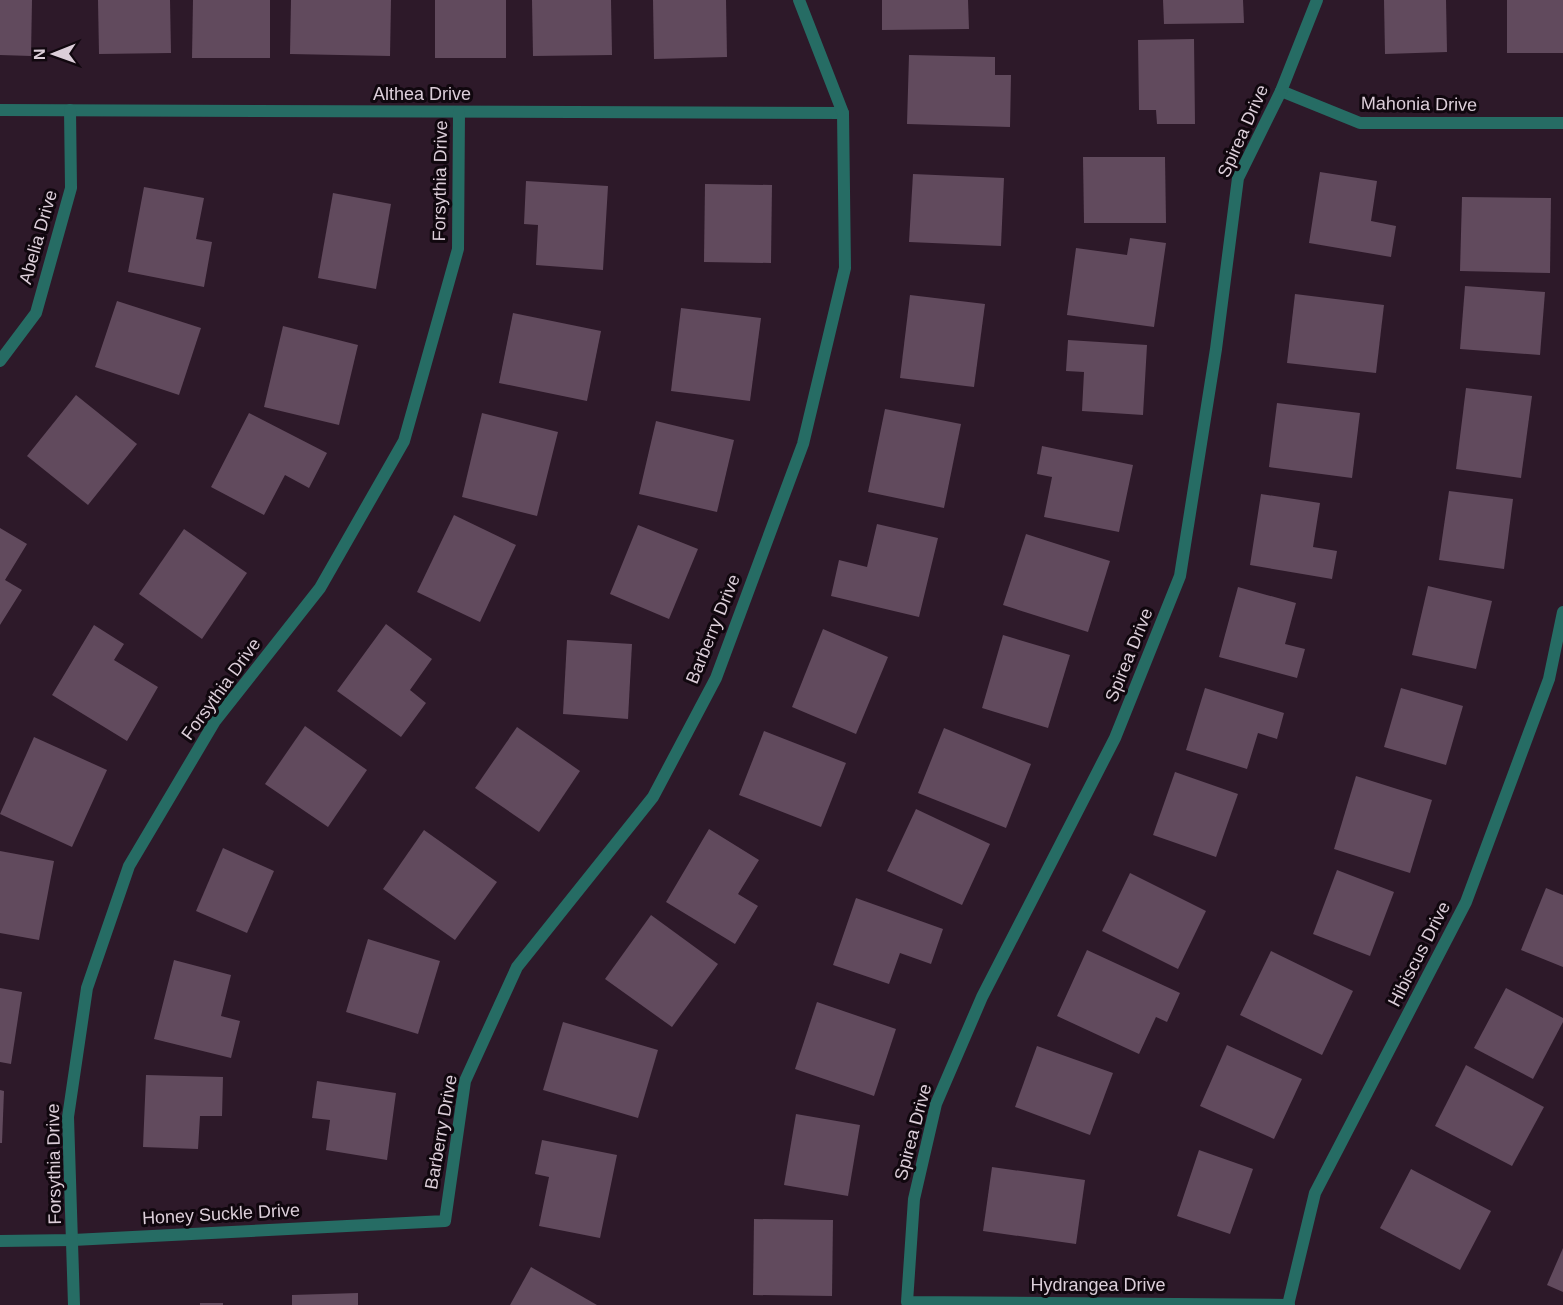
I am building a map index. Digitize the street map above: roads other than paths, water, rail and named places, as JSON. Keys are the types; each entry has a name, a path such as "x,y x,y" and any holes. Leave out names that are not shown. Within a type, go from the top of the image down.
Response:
{"street":[{"name":"Barberry Drive","path":"445,1221 465,1081 517,967 653,797 716,678 803,444 845,268 843,113 799,0"},
{"name":"Spirea Drive","path":"907,1302 914,1198 936,1104 982,997 1115,738 1180,576 1216,349 1238,178 1281,91 1317,0"},
{"name":"Mahonia Drive","path":"1281,91 1360,123 1563,123"},
{"name":"Althea Drive","path":"0,110 843,113"},
{"name":"Abelia Drive","path":"0,361 36,313 71,188 70,110"},
{"name":"Forsythia Drive","path":"74,1305 68,1117 87,988 129,866 215,721 320,588 404,441 458,249 459,112"},
{"name":"Hibiscus Drive","path":"1289,1305 1315,1193 1466,902 1549,679 1563,612"},
{"name":"Honey Suckle Drive","path":"0,1241 73,1240 445,1221"},
{"name":"Hydrangea Drive","path":"907,1302 1289,1305"}]}
